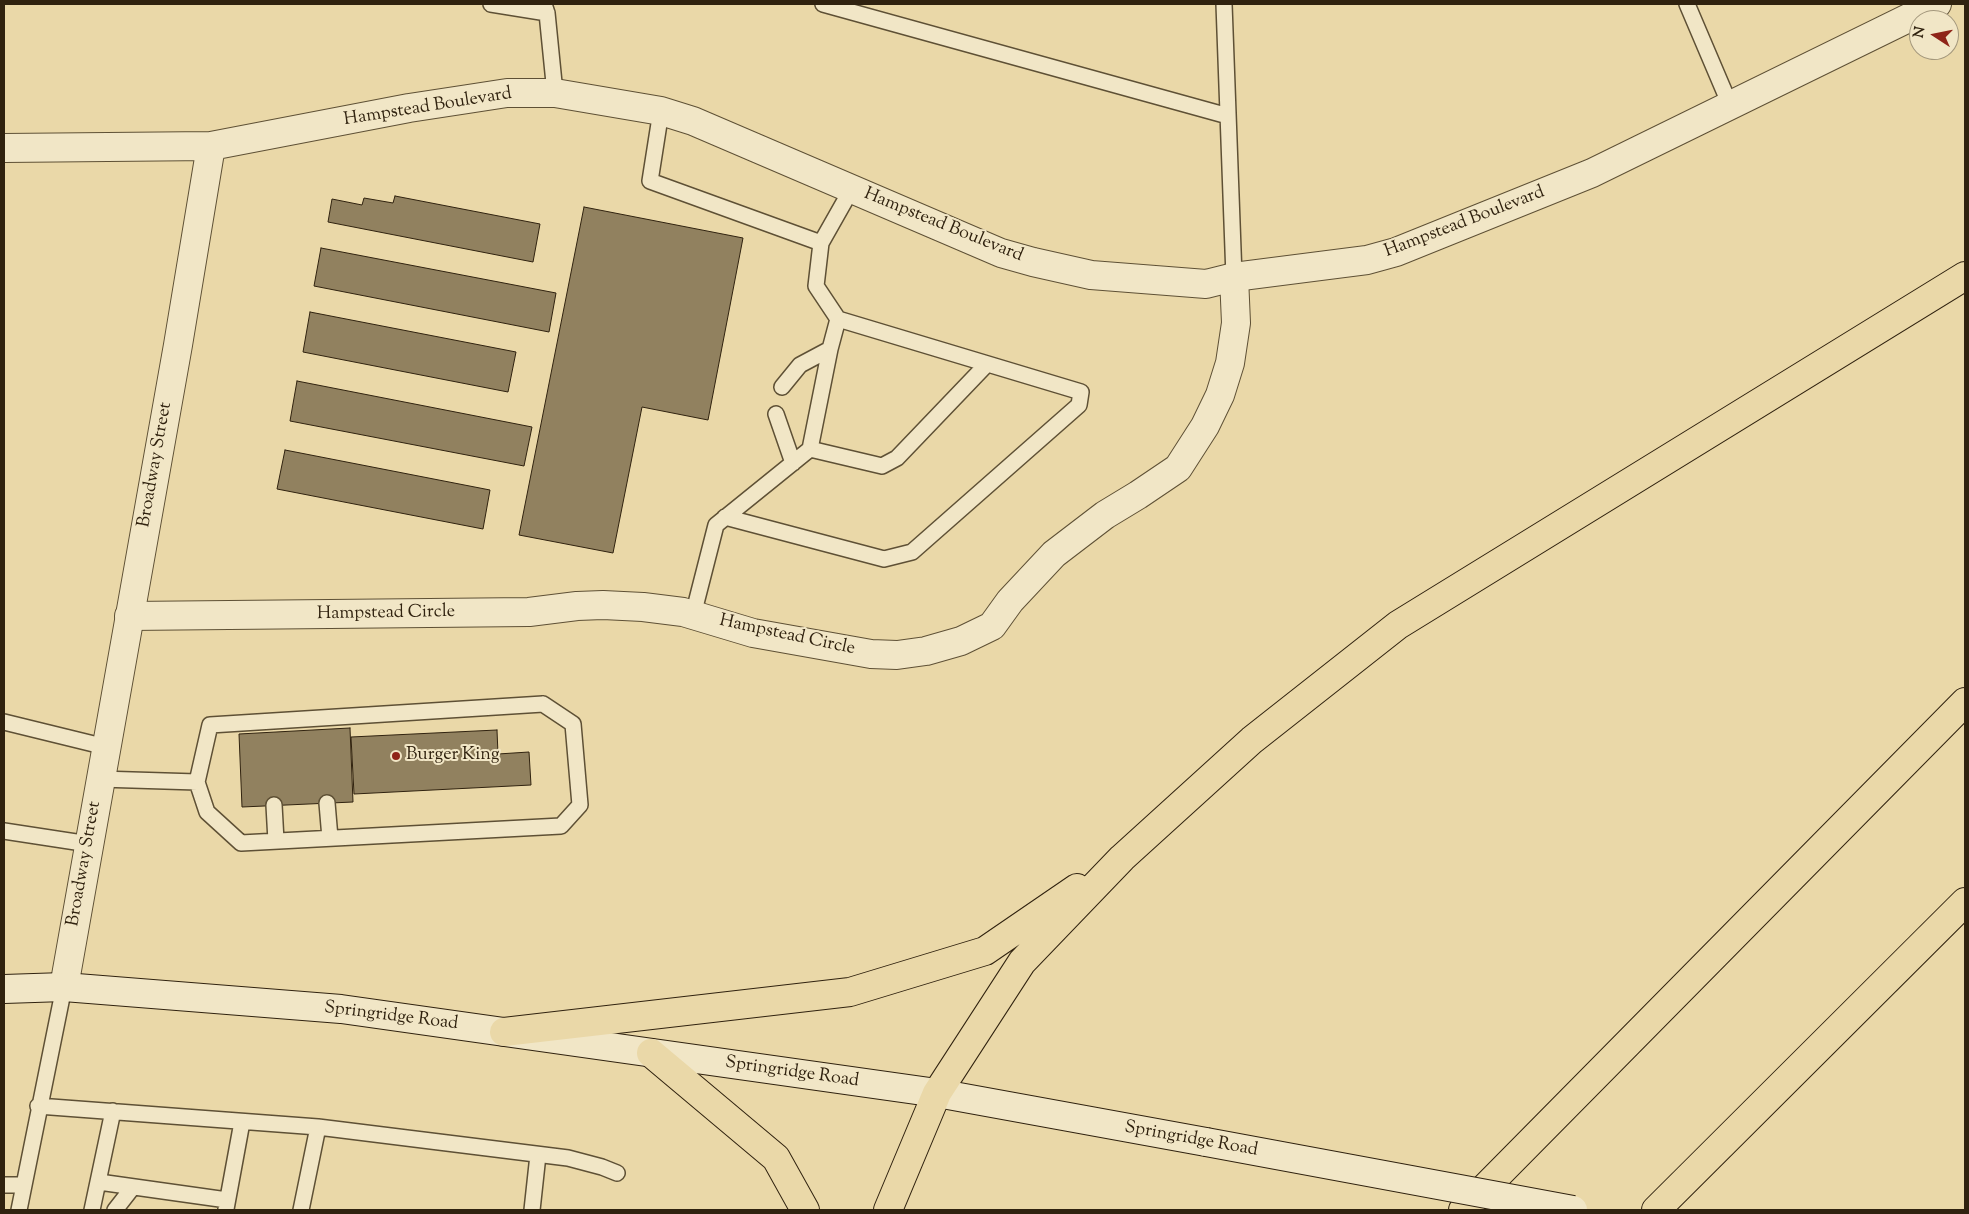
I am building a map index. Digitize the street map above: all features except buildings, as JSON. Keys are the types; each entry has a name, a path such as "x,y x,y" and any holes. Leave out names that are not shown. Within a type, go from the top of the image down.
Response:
{"highway":[{"path":"888,1210 937,1093 1022,962 1122,858 1252,740 1398,624 1965,276"},
{"path":"1463,1210 1965,702"},
{"path":"504,1032 850,992 985,951 1122,858"},
{"path":"1656,1210 1965,902"},
{"path":"651,1053 776,1158 805,1210"},
{"path":"1679,1210 1748,1118"}],"street":[{"name":"Hampstead Boulevard","path":"211,146 409,108 507,94 556,93 661,111 694,120 851,190 1000,253 1091,275 1206,284 1234,277 1367,260 1396,252 1592,173 1937,4"},
{"path":"4,148 211,146"},
{"name":"Broadway Street","path":"64,987 178,345 211,146"},
{"name":"Hampstead Circle","path":"129,616 529,612 602,605 643,607 693,615 753,633 880,654 926,651 961,640 992,626 1010,601 1054,554 1105,515 1138,496 1178,468 1205,426 1220,395 1230,363 1236,323 1234,277"},
{"name":"Springridge Road","path":"4,989 64,987 341,1009 937,1093 1573,1210"}],"lane":[{"path":"491,4 549,7 556,93"},
{"path":"823,4 1228,116"},
{"path":"1224,4 1234,277"},
{"path":"1687,4 1730,105"},
{"path":"661,111 650,181 821,243"},
{"path":"725,518 884,559 912,552 1079,404 1081,392 838,319 816,286 821,243 851,190"},
{"path":"693,615 716,525 810,448 838,319"},
{"path":"782,387 800,365 830,349"},
{"path":"810,448 882,466 897,458 987,364"},
{"path":"776,414 793,463"},
{"path":"543,704 573,724 580,805 561,826 330,838 241,843 206,812 197,782 210,725 271,726 323,723 543,704"},
{"path":"4,722 106,747"},
{"path":"100,779 197,782"},
{"path":"327,803 330,838"},
{"path":"274,805 276,841"},
{"path":"4,831 89,844"},
{"path":"19,1210 38,1106 64,987"},
{"path":"38,1106 318,1127 568,1158 602,1167 617,1174"},
{"path":"92,1210 114,1111"},
{"path":"98,1182 133,1187 207,1204 226,1205 242,1122"},
{"path":"302,1210 318,1127"},
{"path":"532,1210 538,1155"},
{"path":"4,1185 24,1185"},
{"path":"115,1210 133,1187"}],"place":[{"name":"Burger King","path":"396,756"}]}
